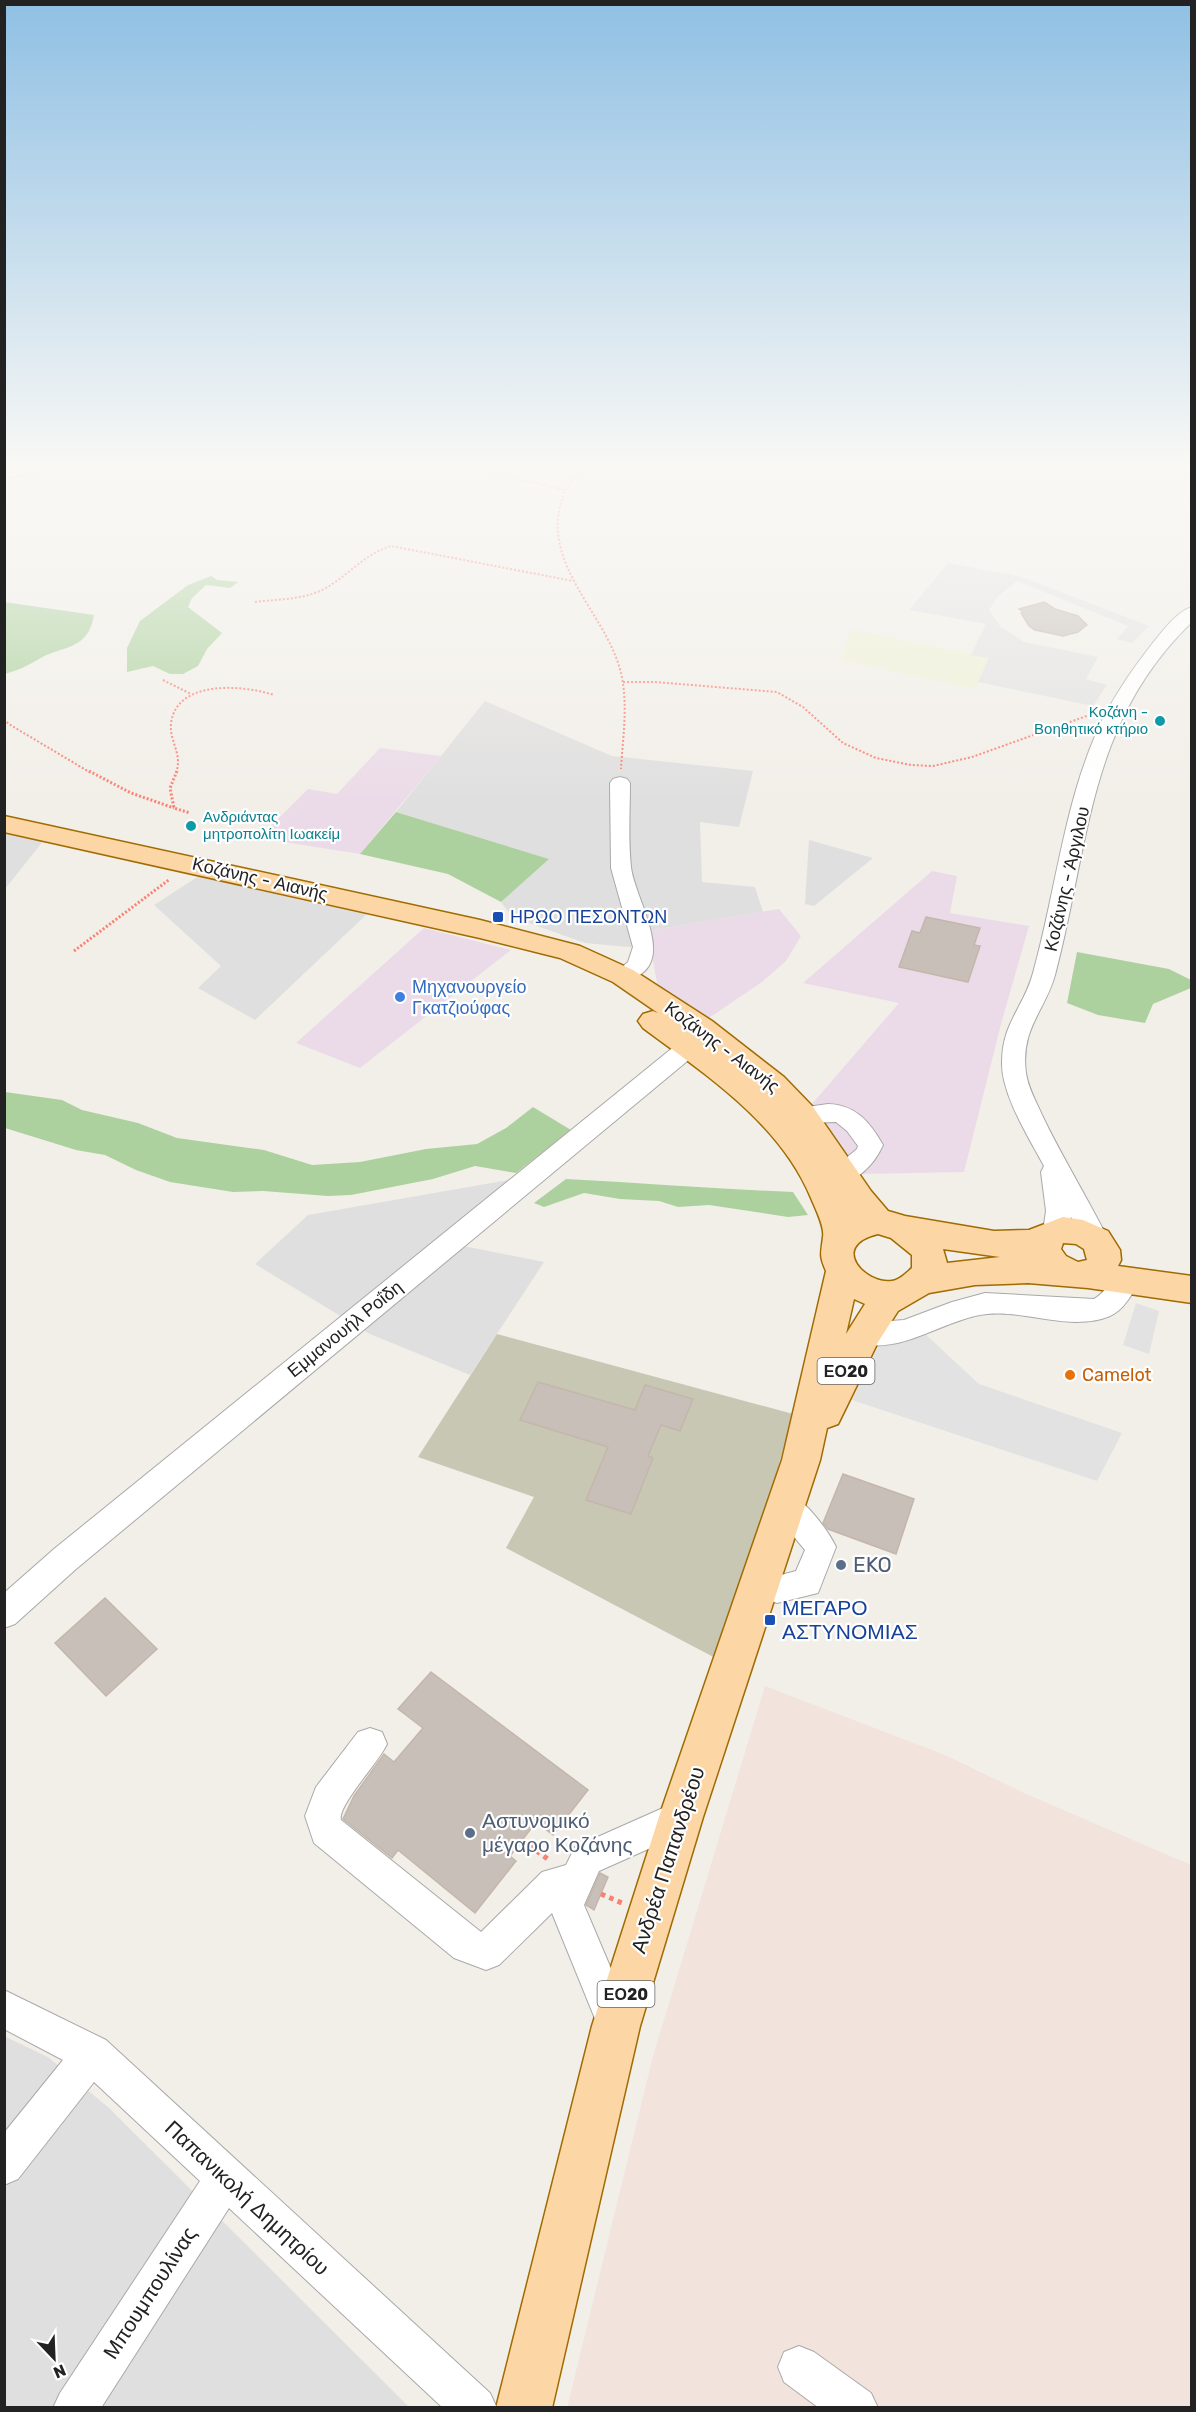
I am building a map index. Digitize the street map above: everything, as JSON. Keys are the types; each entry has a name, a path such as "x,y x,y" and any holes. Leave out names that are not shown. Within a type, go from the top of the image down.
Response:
{"main road":[{"name":"Κοζάνης - Αιανής","path":"4,824 94,845 200,865 570,952 623,976 737,1054 773,1084 802,1114 860,1200 891,1225"},
{"name":"Κοζάνης - Αιανής","path":"516,938 560,959 606,986 747,1093 787,1132 816,1176 841,1238"},
{"name":"ΕΟ20","path":"1087,1257 1080,1231 1063,1230 1025,1244 1006,1245 891,1225 852,1228 837,1244 836,1258 842,1273 864,1289 882,1293 911,1287 952,1274 1087,1257 1144,1268 1191,1281"},
{"path":"891,1225 920,1240 928,1254 929,1269 911,1287"},
{"name":"ΕΟ20","path":"1051,1235 1044,1244 1046,1257 1051,1264 1087,1257 1126,1281 1191,1290"},
{"name":"Ανδρέα Παπανδρέου","path":"524,2408 616,2026 681,1816 801,1460 842,1273"},
{"name":"Ανδρέα Παπανδρέου","path":"801,1460 864,1334 886,1301 911,1287"}],"street":[{"name":"Κοζάνης - Άργιλου","path":"1052,1163 1017,1085 1014,1070 1017,1035 1024,1016 1040,988 1097,754 1113,720 1152,655 1191,612"},
{"path":"620,783 621,867 644,947 638,966 623,976"},
{"name":"Εμμανουήλ Ροΐδη","path":"4,1614 65,1559 689,1047"},
{"path":"1051,1235 1059,1211 1052,1163"},
{"path":"1052,1163 1081,1210 1087,1257"},
{"path":"864,1334 902,1332 966,1310 995,1303 1080,1311 1102,1308 1114,1299 1126,1281"},
{"path":"777,1589 807,1583 822,1547 786,1505"},
{"path":"370,1744 328,1799 322,1816 326,1831 467,1945 486,1952 555,1885 577,1880"},
{"path":"616,2026 566,1904 586,1859 681,1816"},
{"name":"Παπανικολή Δημητρίου","path":"4,2009 92,2054 475,2408"},
{"path":"4,2165 92,2054"},
{"name":"Μπουμπουλίνας","path":"75,2408 225,2178"},
{"path":"800,2367 856,2408"}],"path":[{"path":"255,602 298,597 323,590 338,579"},
{"path":"560,579 573,581 600,622 617,660 623,682 620,783"},
{"path":"163,680 192,694"},
{"path":"623,682 655,682 777,692 803,708 843,743 876,758 911,765 933,766 972,757 1098,712"},
{"path":"174,808 170,787 179,764 179,757 178,747 172,735 171,722 179,703 192,694 221,688 264,690 274,695"},
{"path":"4,715 6,721 21,733 97,777 156,803 190,813"},
{"path":"74,951 164,882 200,865"}],"shaded area":[{"path":"935,579 1026,579 1149,626 1132,643 1117,639 1128,626 1017,581 998,596 989,610 1000,626 1024,642 1098,657 1086,679 1107,685 1093,706 978,682 989,658 971,655 986,624 909,610"},
{"path":"851,629 989,658 975,689 842,660"},
{"path":"485,701 612,756 753,771 739,827 700,822 702,882 755,887 763,912 636,933 639,948 585,943 512,917 501,902 548,859 396,812"},
{"path":"380,748 441,756 360,854 259,838 308,789 337,794"},
{"path":"5,831 44,840 5,889"},
{"path":"809,840 873,858 814,906 805,904"},
{"path":"932,871 957,876 950,913 1029,926 1001,1024 964,1172 861,1174 812,1104 899,1003 803,983"},
{"path":"202,874 367,914 255,1020 198,988 221,966 154,905"},
{"path":"779,909 801,936 786,961 762,982 706,1020 658,989 648,931"},
{"name":"Μηχανουργείο Γκατζιούφας","path":"424,928 511,950 360,1068 296,1043"},
{"path":"514,1179 438,1241 544,1262 470,1375 370,1334 255,1264 308,1215"},
{"path":"1136,1303 1159,1311 1149,1354 1123,1345"},
{"path":"922,1331 979,1384 1122,1433 1097,1481 852,1400 882,1339"},
{"path":"497,1334 793,1414 723,1662 506,1548 534,1497 418,1457"},
{"path":"765,1686 945,1755 1024,1793 1191,1865 1191,2407 567,2408 653,2056"},
{"path":"4,2036 48,2057 109,2108 409,2407 5,2407"}],"green space":[{"path":"204,579 238,582 230,588 206,585 192,598 188,607 222,633 207,649 198,666 183,674 170,674 153,666 127,672 127,648 140,621 188,585"},
{"path":"4,602 94,615 91,627 80,641 5,674"},
{"path":"396,812 549,859 501,902 448,874 360,854"},
{"path":"1077,952 1169,969 1191,980 1191,988 1153,1004 1145,1023 1098,1015 1067,1003"},
{"path":"5,1092 62,1100 82,1110 138,1123 177,1138 264,1150 312,1165 360,1162 426,1149 477,1144 506,1128 533,1107 571,1130 516,1173 475,1166 433,1179 351,1195 233,1192 170,1182 136,1170 105,1155 76,1150 5,1128"},
{"path":"566,1179 793,1192 808,1215 788,1217 709,1205 678,1207 659,1201 620,1199 584,1193 544,1207 534,1203"}],"building":[{"path":"1044,602 1055,609 1078,616 1087,625 1078,632 1063,636 1035,630 1029,626 1021,613 1024,612 1019,609"},
{"path":"926,917 980,928 974,945 980,946 968,982 899,967 912,931 920,933"},
{"path":"538,1382 635,1410 645,1385 693,1399 680,1431 661,1425 648,1456 653,1458 631,1514 586,1500 608,1447 520,1420"},
{"path":"843,1474 914,1499 896,1554 828,1529 823,1523"},
{"path":"105,1598 157,1649 106,1696 55,1643"},
{"path":"431,1672 588,1790 553,1835 536,1822 510,1856 516,1861 475,1913 398,1850 392,1858 343,1819 354,1796 384,1754 394,1762 423,1728 398,1709"},
{"path":"600,1873 608,1877 594,1910 586,1905"}],"place":[{"name":"Κοζάνη - Βοηθητικό κτήριο","path":"1160,721"},
{"name":"Ανδριάντας μητροπολίτη Ιωακείμ","path":"191,826"},
{"name":"ΗΡΩΟ ΠΕΣΟΝΤΩΝ","path":"498,917"},
{"name":"Μηχανουργείο Γκατζιούφας","path":"400,997"},
{"name":"Camelot","path":"1070,1375"},
{"name":"EKO","path":"841,1565"},
{"name":"ΜΕΓΑΡΟ ΑΣΤΥΝΟΜΙΑΣ","path":"770,1620"},
{"name":"Αστυνομικό μέγαρο Κοζάνης","path":"470,1833"}]}
